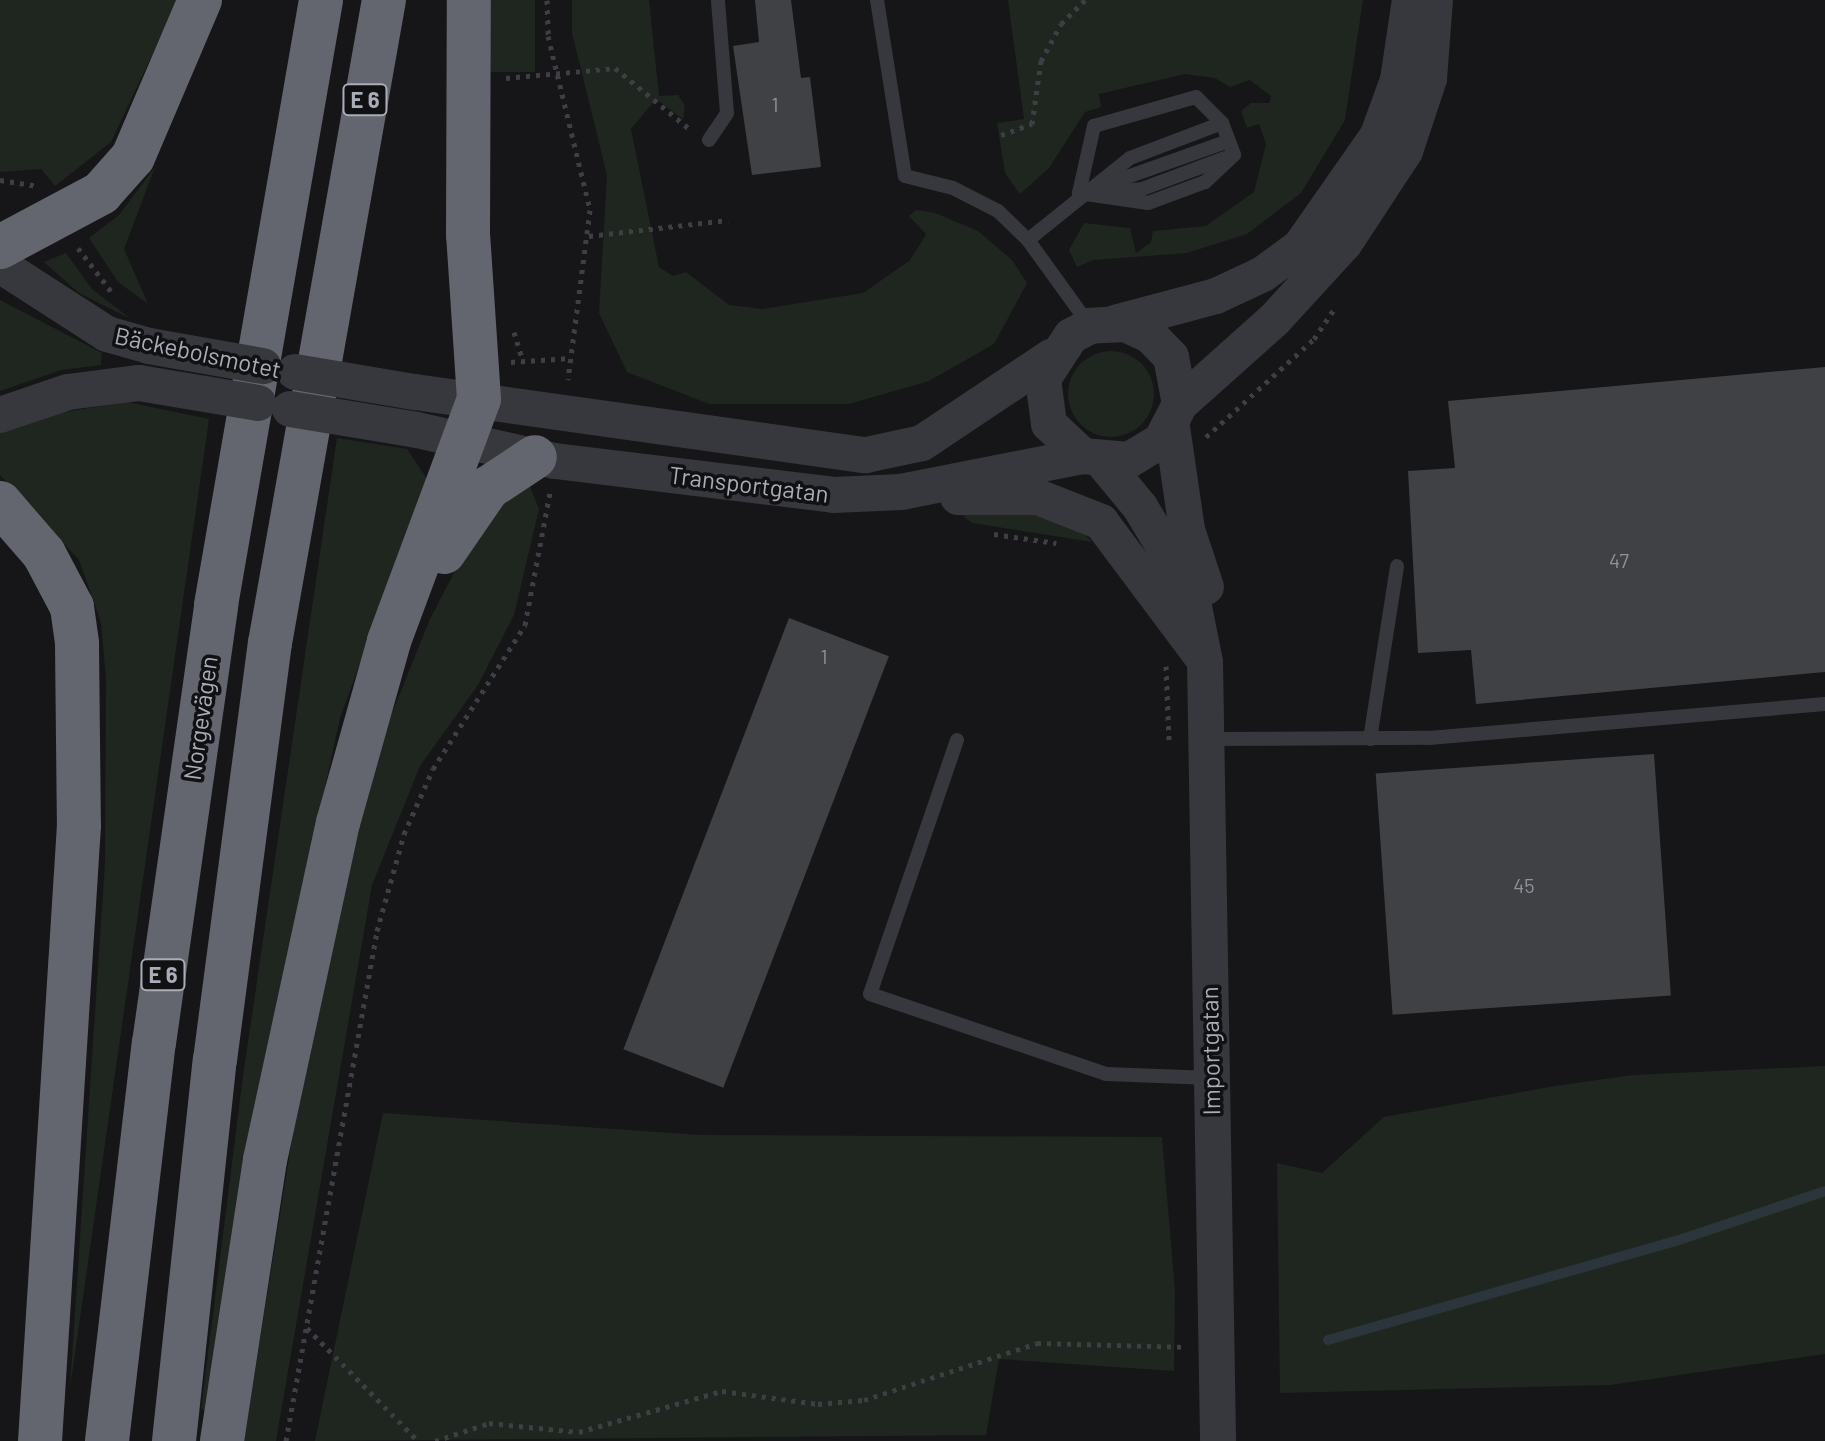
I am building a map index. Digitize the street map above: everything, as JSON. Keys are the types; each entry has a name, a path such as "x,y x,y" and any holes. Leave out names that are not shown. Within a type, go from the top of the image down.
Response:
{"highway":[{"path":"0,247 101,193 133,157 200,0"},
{"name":"Norgevägen","path":"107,1441 154,1043 216,605 321,0"},
{"name":"E 6","path":"174,1441 215,1060 270,643 384,0"},
{"path":"222,1441 299,984 373,694 467,441 479,399 467,221 469,0"},
{"path":"373,694 455,529 488,488 535,457"},
{"path":"0,503 44,554 72,607 77,644 79,825 40,1441"}],"street":[{"name":"Transportgatan","path":"415,392 479,399 774,447 866,455 922,443 1103,325 1216,296 1300,247 1378,135 1398,80 1410,0"},
{"name":"Transportgatan","path":"417,430 535,457 834,495 901,492 1092,459 1138,457 1184,424 1344,244 1405,151 1429,79 1435,0"},
{"name":"Bäckebolsmotet","path":"0,265 107,334 149,346 415,392"},
{"path":"1103,325 1143,331 1165,349 1178,374 1184,424"},
{"path":"1051,357 1041,391 1045,414 1055,435 1092,459"},
{"name":"Bäckebolsmotet","path":"0,415 68,392 139,383 417,430"},
{"name":"Importgatan","path":"1184,424 1187,530 1215,619 1205,662"},
{"name":"Importgatan","path":"1092,459 1140,507 1191,592 1205,662 1218,1441"},
{"path":"901,492 1038,497 1101,522 1205,662"}],"lane":[{"path":"709,140 727,113 718,0"},
{"path":"877,0 905,176 934,182 986,205 1028,240 1103,325"},
{"path":"1079,193 1094,126 1196,97 1222,123 1231,148"},
{"path":"1028,240 1079,193 1130,158 1222,123"},
{"path":"1079,193 1231,148"},
{"path":"1079,193 1148,203 1205,182 1231,148"},
{"path":"1370,739 1397,566"},
{"path":"1206,739 1370,739 1825,704"},
{"path":"957,740 870,994 1106,1074 1211,1078"}],"path":[{"path":"547,0 556,72 582,171 589,236 574,337"},
{"path":"1001,135 1032,124 1045,52 1085,0"},
{"path":"499,89 499,79 615,68 673,121 709,140"},
{"path":"589,236 728,220"},
{"path":"1184,424 1314,339 1339,302"},
{"path":"511,317 523,362"},
{"path":"979,531 1065,545"},
{"path":"286,1441 377,931 404,834 433,769 525,625 546,536"},
{"path":"1166,657 1170,752"},
{"path":"306,1327 418,1441"},
{"path":"1188,1333 1188,1362"},
{"path":"435,1441 489,1423 579,1432 722,1391 818,1404 864,1400 1037,1343 1188,1348"}],"shaded area":[{"path":"0,0 178,0 111,142 55,186 41,169 0,172"},
{"path":"486,0 535,0 535,72 486,72"},
{"path":"572,0 649,0 659,96 678,95 685,106 683,119 656,99 631,129 659,267 673,276 686,272 729,305 762,309 863,293 909,261 921,243 926,234 909,216 916,210 935,213 978,231 1012,260 1027,283 994,344 929,381 849,404 709,404 627,372 599,313 607,175 572,33"},
{"path":"1008,0 1363,0 1345,120 1301,193 1247,234 1187,253 1093,260 1077,267 1069,250 1084,223 1130,228 1136,253 1151,242 1153,231 1206,226 1254,192 1266,144 1259,124 1247,128 1241,111 1251,103 1269,103 1271,96 1250,80 1230,87 1215,78 1185,74 1099,94 1101,107 1085,112 1049,168 1020,194 1005,173 997,123 1024,119"},
{"path":"155,167 124,249 148,304 118,282 89,238 119,215"},
{"path":"66,253 92,289 131,319 79,293 44,262"},
{"path":"0,300 102,353 101,365 61,370 0,391"},
{"path":"1111,351 1135,358 1147,370 1154,394 1147,418 1135,430 1111,437 1087,430 1075,418 1068,394 1075,370 1087,358"},
{"path":"127,402 209,419 70,1388 105,863 106,680 101,622 79,560 0,475 0,433 59,413"},
{"path":"337,438 407,449 427,479 340,718 265,1063 206,1410 201,1409 243,1076"},
{"path":"529,484 539,509 514,615 478,685 420,766 372,885 276,1441 244,1441 317,982 390,718 430,619 485,513"},
{"path":"1018,508 1081,530 1092,542 972,523 962,515"},
{"path":"1825,1066 1825,1354 1610,1385 1280,1393 1277,1163 1322,1173 1384,1117 1555,1086 1633,1075"},
{"path":"383,1113 701,1135 1162,1137 1175,1291 1174,1371 999,1359 986,1435 315,1441"}],"building":[{"path":"755,0 791,0 801,78 810,77 821,167 752,175 733,46 759,42"},
{"path":"1825,367 1825,672 1476,704 1471,650 1418,653 1408,471 1455,468 1448,401"},
{"path":"789,618 889,656 723,1088 623,1049"},
{"path":"1654,754 1671,995 1393,1015 1376,773"}],"waterway":[{"path":"1328,1340 1673,1242 1825,1191"}]}
